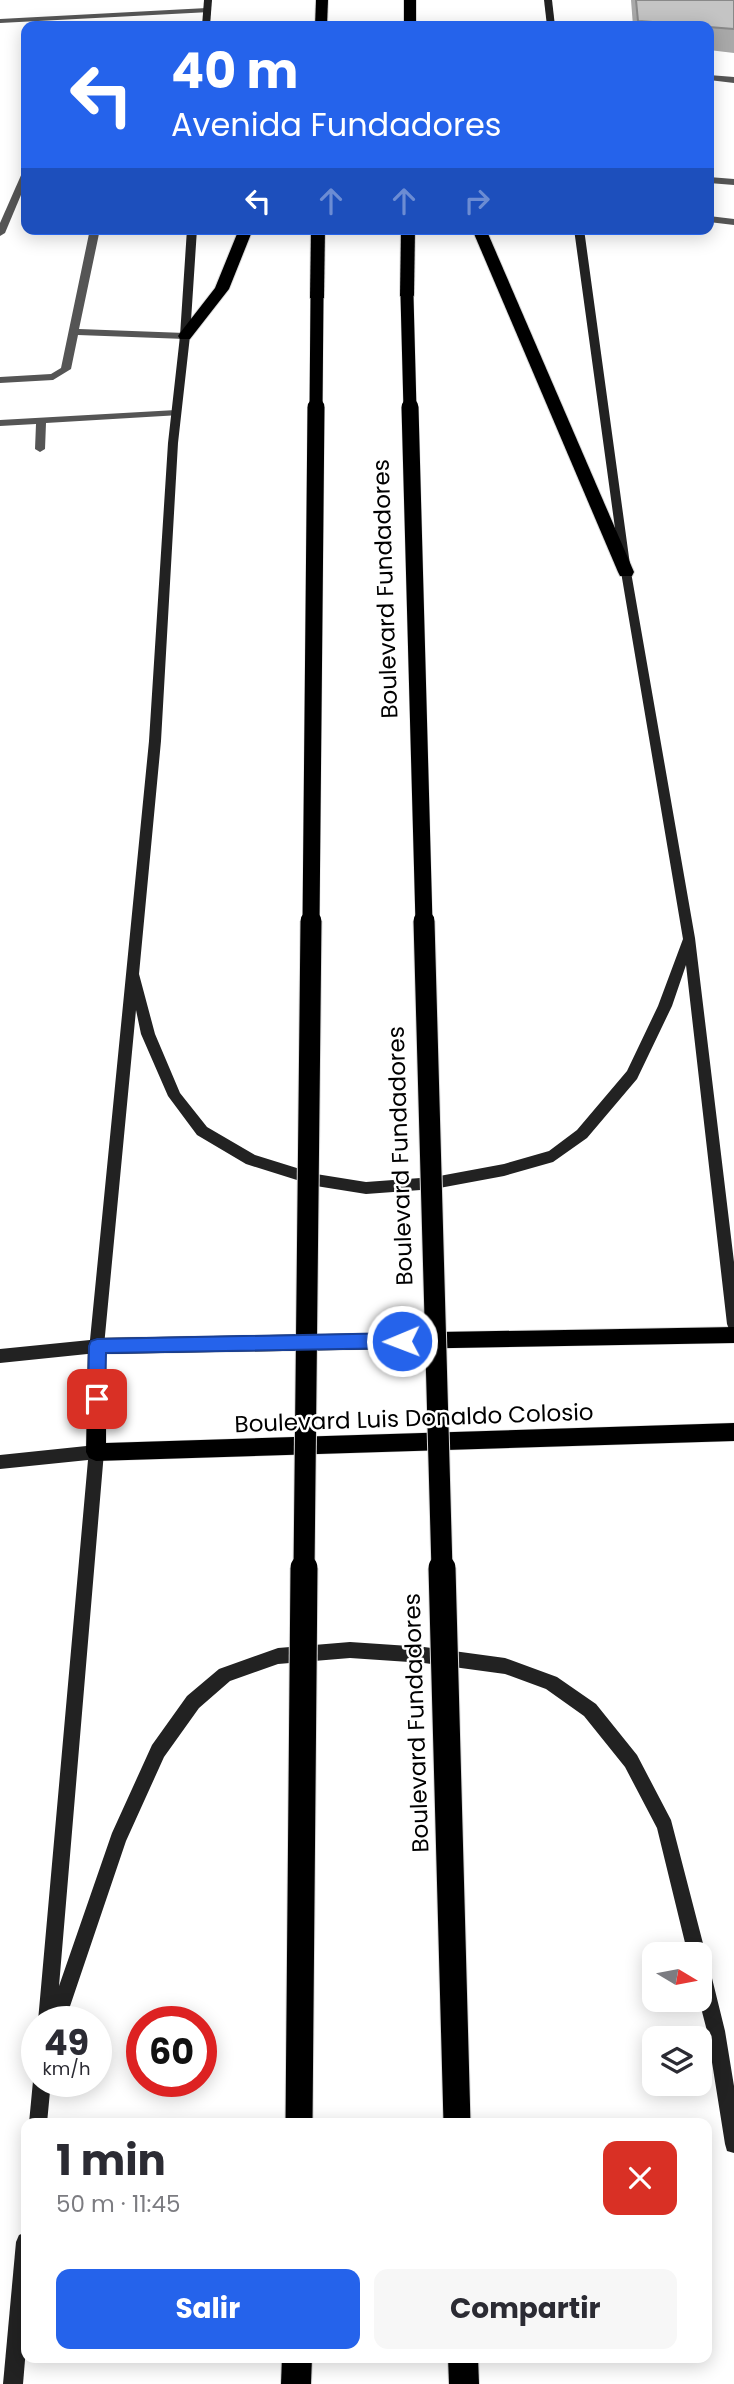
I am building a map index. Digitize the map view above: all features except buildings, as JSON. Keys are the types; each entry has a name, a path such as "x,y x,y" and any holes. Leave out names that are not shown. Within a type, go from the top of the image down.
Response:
{"highway":[{"path":"316,21 322,2"},
{"path":"321,21 322,2"},
{"path":"185,336 222,289 244,235"},
{"path":"299,2118 318,235"},
{"name":"Boulevard Fundadores","path":"408,235 407,296 457,2118"},
{"path":"482,235 626,572"},
{"path":"296,2384 297,2363"},
{"path":"463,2363 464,2384"}],"main road":[{"path":"206,21 208,0"},
{"path":"548,0 550,21"},
{"path":"48,2006 96,1452 97,1346 155,741 176,413 185,336 192,235"},
{"path":"580,235 626,572 689,938 734,1324"},
{"path":"132,967 154,1046 175,1096 202,1131 251,1160 316,1180 366,1188 434,1183 504,1170 553,1156 582,1134 632,1075 665,1006 689,938"},
{"path":"0,1356 97,1346 734,1335"},
{"name":"Boulevard Luis Donaldo Colosio","path":"96,1452 734,1432"},
{"path":"0,1462 96,1452"},
{"path":"61,2006 118,1839 158,1751 193,1702 225,1675 278,1656 350,1650 424,1655 505,1666 551,1683 590,1710 631,1761 665,1826 694,1942"},
{"path":"711,2012 734,2144"},
{"path":"38,2118 40,2097"},
{"path":"13,2384 21,2297"}],"street":[{"path":"0,21 207,10"},
{"path":"714,78 734,80"},
{"path":"714,181 734,183"},
{"path":"0,233 21,185"},
{"path":"714,220 734,222"},
{"path":"0,380 60,375 70,362 94,235"},
{"path":"76,332 185,336"},
{"path":"0,423 176,413"},
{"path":"40,421 40,449"}],"route":[{"path":"97,1399 97,1346 402,1341"}]}
